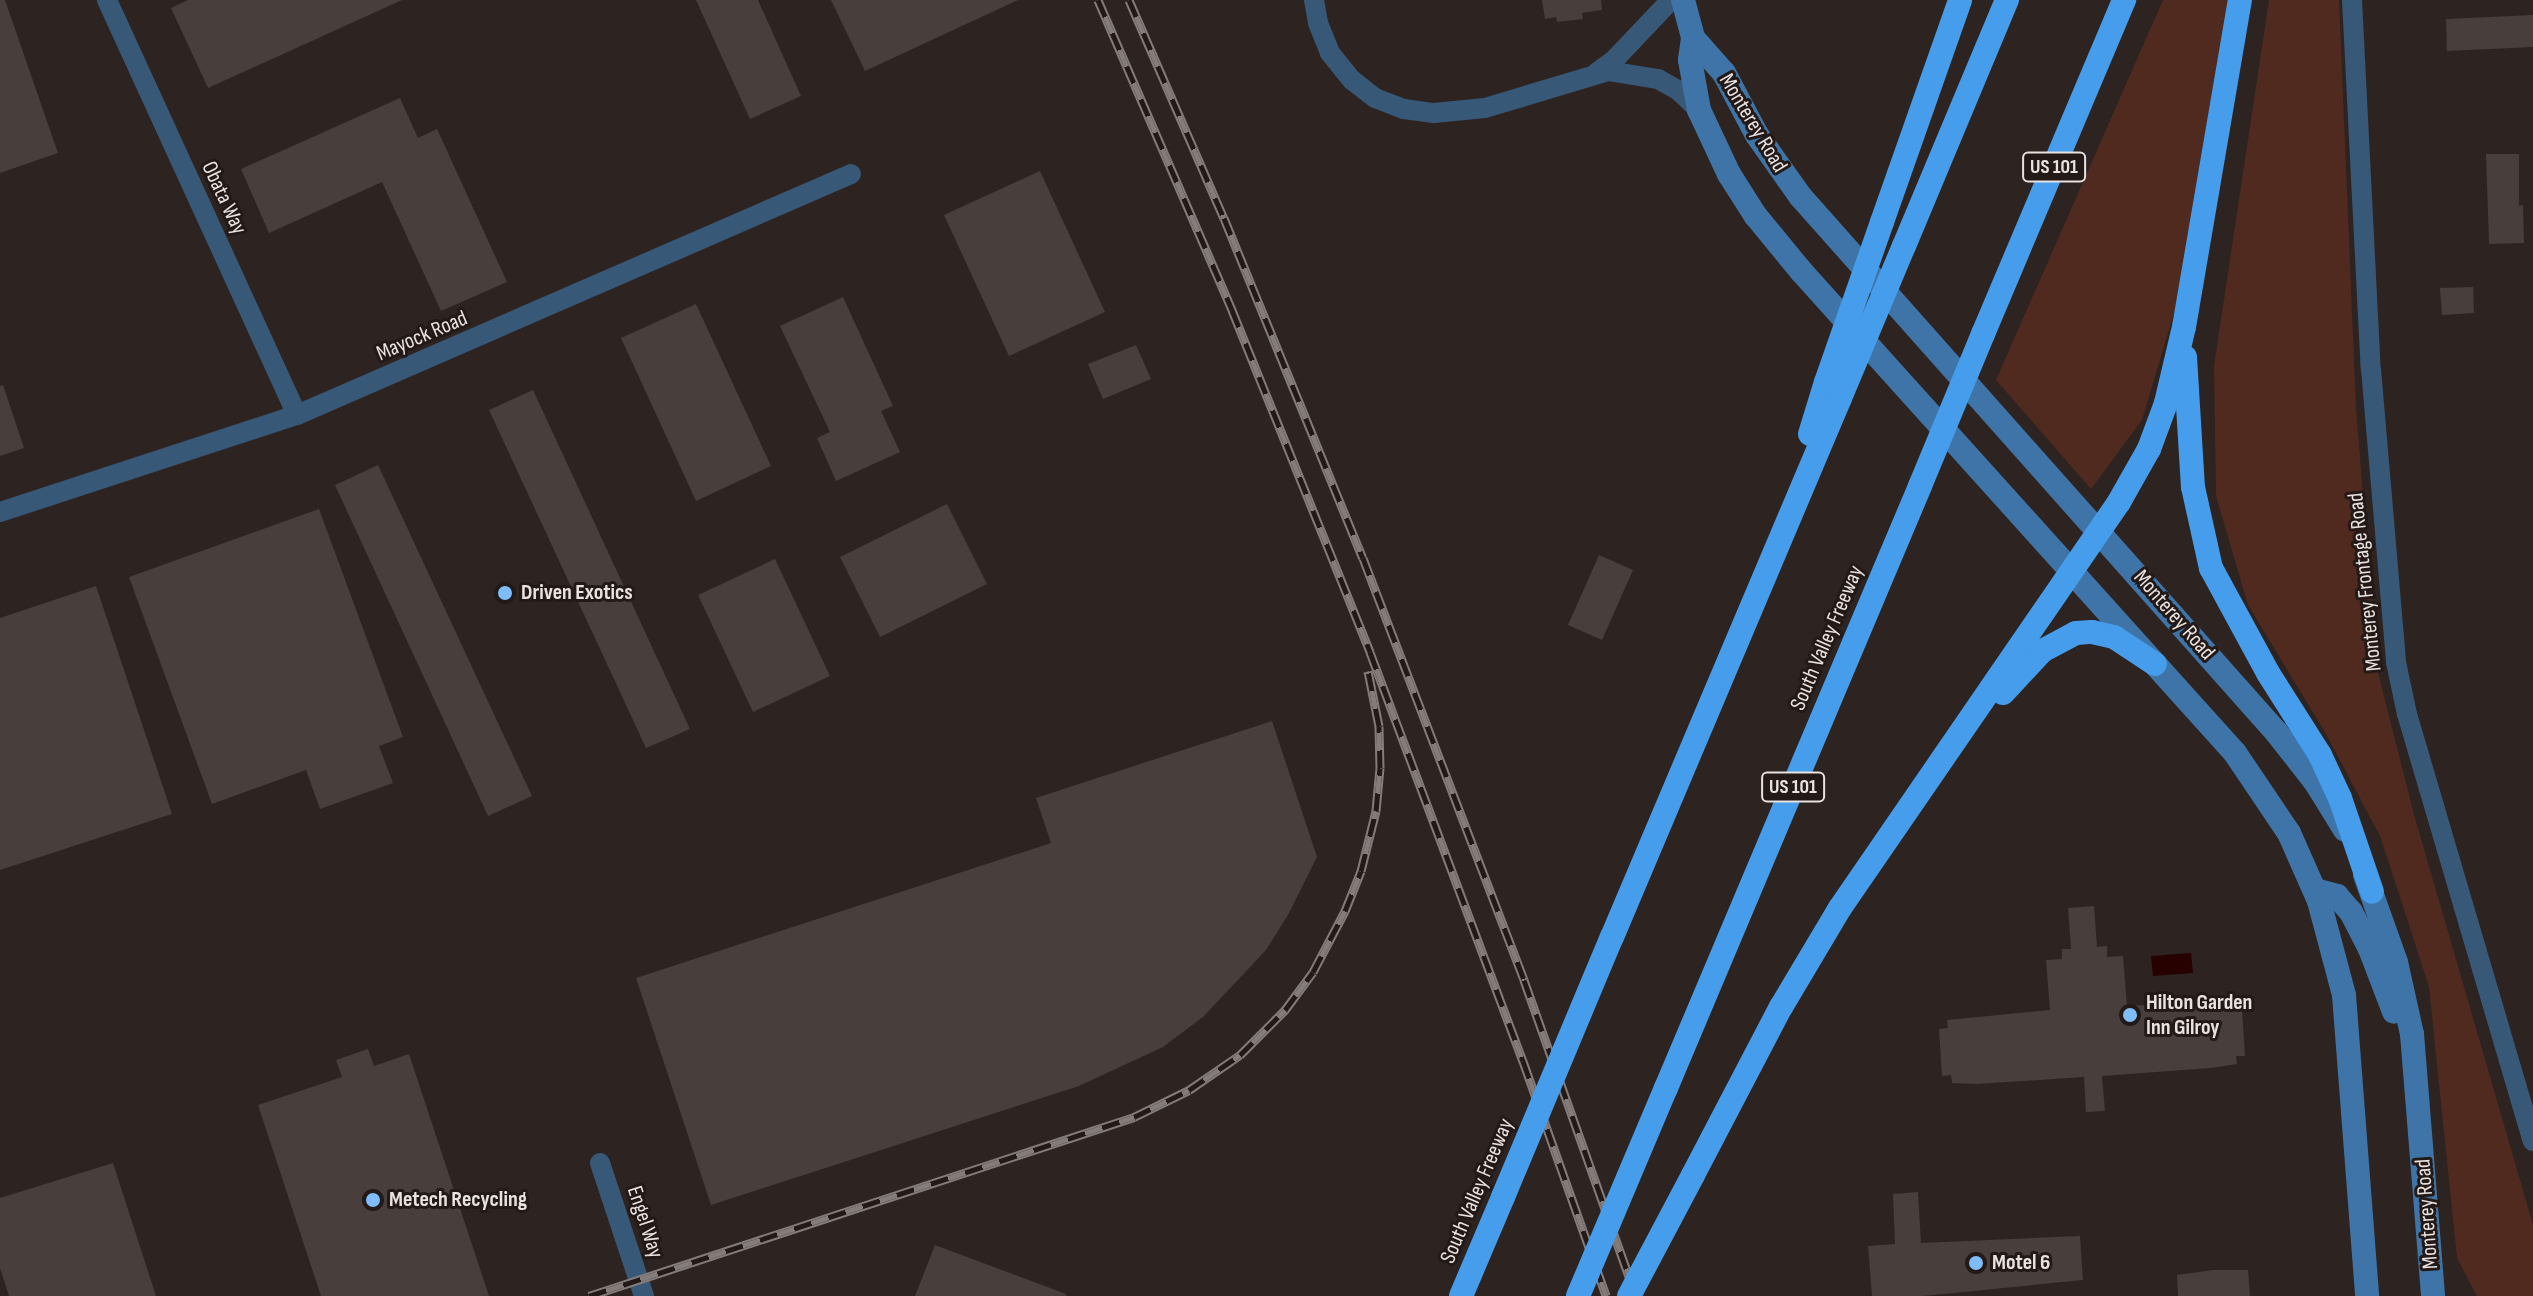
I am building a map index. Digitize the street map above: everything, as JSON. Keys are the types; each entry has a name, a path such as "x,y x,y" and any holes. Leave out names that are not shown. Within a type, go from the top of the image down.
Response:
{"highway":[{"path":"1833,390 1882,222 1960,0"},
{"name":"South Valley Freeway","path":"1461,1296 1771,559 1833,390 1904,246 2007,0"},
{"name":"South Valley Freeway","path":"1578,1296 2124,0"},
{"path":"1629,1296 1781,1007 1840,908 2099,530 2149,449 2166,403 2184,327 2240,0"},
{"path":"2184,327 2193,487 2211,568 2268,673 2320,755 2345,810 2372,892"},
{"path":"1840,908 2011,684 2042,651 2063,638 2092,632 2124,642 2155,664"}],"main road":[{"name":"Monterey Road","path":"1683,0 1693,38 1690,60 1699,110 1741,195 1785,253 2235,753 2265,792 2295,844 2315,890 2336,958 2347,1020 2367,1296"},
{"name":"Monterey Road","path":"1693,38 1724,73 1757,135 1800,196 2099,530 2302,763 2342,826 2372,892 2402,985 2418,1082 2433,1296"},
{"path":"2315,890 2337,896 2361,931 2385,985 2418,1082"}],"street":[{"name":"Obata Way","path":"107,0 297,415"},
{"path":"1314,0 1318,23 1330,53 1352,80 1375,98 1404,109 1434,113 1485,108 1596,73 1625,72 1658,79 1678,90 1699,110"},
{"path":"1596,73 1614,60 1671,0"},
{"name":"Monterey Frontage Road","path":"2352,0 2371,369 2396,662 2407,714 2533,1141"},
{"name":"Mayock Road","path":"0,512 297,415 851,174"},
{"name":"Engel Way","path":"600,1163 644,1296"}],"shaded area":[{"path":"2163,0 2231,0 2177,303 2142,420 2091,489 1996,380"},
{"path":"2269,0 2339,0 2356,408 2377,669 2415,818 2533,1225 2533,1296 2477,1296 2457,1258 2429,987 2380,836 2325,732 2248,605 2216,496 2214,366"},
{"path":"2191,953 2193,973 2153,976 2151,956"}],"building":[{"path":"0,0 5,0 58,153 0,173"},
{"path":"188,0 402,0 208,88 171,8"},
{"path":"696,0 758,0 801,96 750,119"},
{"path":"831,0 1018,0 865,71"},
{"path":"1542,0 1601,0 1602,10 1582,13 1583,19 1557,22 1556,17 1545,19"},
{"path":"2533,15 2533,47 2447,51 2446,19"},
{"path":"400,98 418,138 437,129 507,282 441,311 382,182 269,233 241,169"},
{"path":"2486,154 2519,154 2519,206 2523,205 2524,243 2489,244"},
{"path":"1040,171 1105,312 1009,356 944,215"},
{"path":"2473,287 2474,313 2442,315 2440,288"},
{"path":"843,297 893,406 881,411 900,452 836,481 817,438 830,432 780,326"},
{"path":"696,304 771,466 696,501 621,338"},
{"path":"1136,345 1151,379 1103,399 1088,364"},
{"path":"3,385 24,448 0,456 0,386"},
{"path":"533,390 690,729 646,748 489,410"},
{"path":"378,465 532,796 488,816 335,485"},
{"path":"947,504 987,584 880,637 840,557"},
{"path":"319,509 403,737 379,746 393,783 320,809 306,770 212,804 129,577"},
{"path":"1599,555 1633,570 1602,640 1568,625"},
{"path":"775,559 830,676 753,712 698,595"},
{"path":"96,586 172,814 0,870 0,618"},
{"path":"1272,721 1317,857 1288,915 1266,950 1203,1017 1163,1047 1079,1086 711,1205 636,978 1051,843 1036,798"},
{"name":"Hilton Garden Inn Gilroy","path":"2094,906 2097,947 2107,946 2107,957 2123,956 2127,1006 2232,1001 2233,1009 2242,1008 2245,1056 2236,1056 2237,1064 2211,1068 2102,1076 2105,1111 2086,1112 2084,1077 1977,1084 1952,1083 1951,1075 1942,1076 1939,1029 1948,1028 1947,1020 2050,1010 2046,960 2062,959 2062,949 2071,949 2068,908"},
{"name":"Metech Recycling","path":"368,1049 374,1066 409,1054 489,1296 321,1296 258,1105 342,1077 336,1060"},
{"path":"113,1163 156,1296 9,1296 0,1268 0,1198"},
{"name":"Motel 6","path":"1918,1192 1921,1243 2080,1236 2083,1280 1923,1296 1872,1296 1868,1246 1895,1244 1893,1194"},
{"path":"935,1245 1066,1294 1066,1296 915,1296"},
{"path":"2213,1270 2248,1270 2250,1296 2178,1296 2177,1275"}],"railway":[{"path":"1098,0 1232,310 1370,652 1523,1061 1606,1296"},
{"path":"1129,0 1224,218 1363,558 1524,980 1636,1296"},
{"path":"589,1296 1134,1117 1189,1090 1240,1055 1285,1010 1313,972 1345,911 1361,871 1376,811 1380,768 1379,726 1368,671"}],"place":[{"name":"Driven Exotics","path":"505,593"},
{"name":"Hilton Garden Inn Gilroy","path":"2130,1015"},
{"name":"Metech Recycling","path":"373,1200"},
{"name":"Motel 6","path":"1976,1263"}]}
